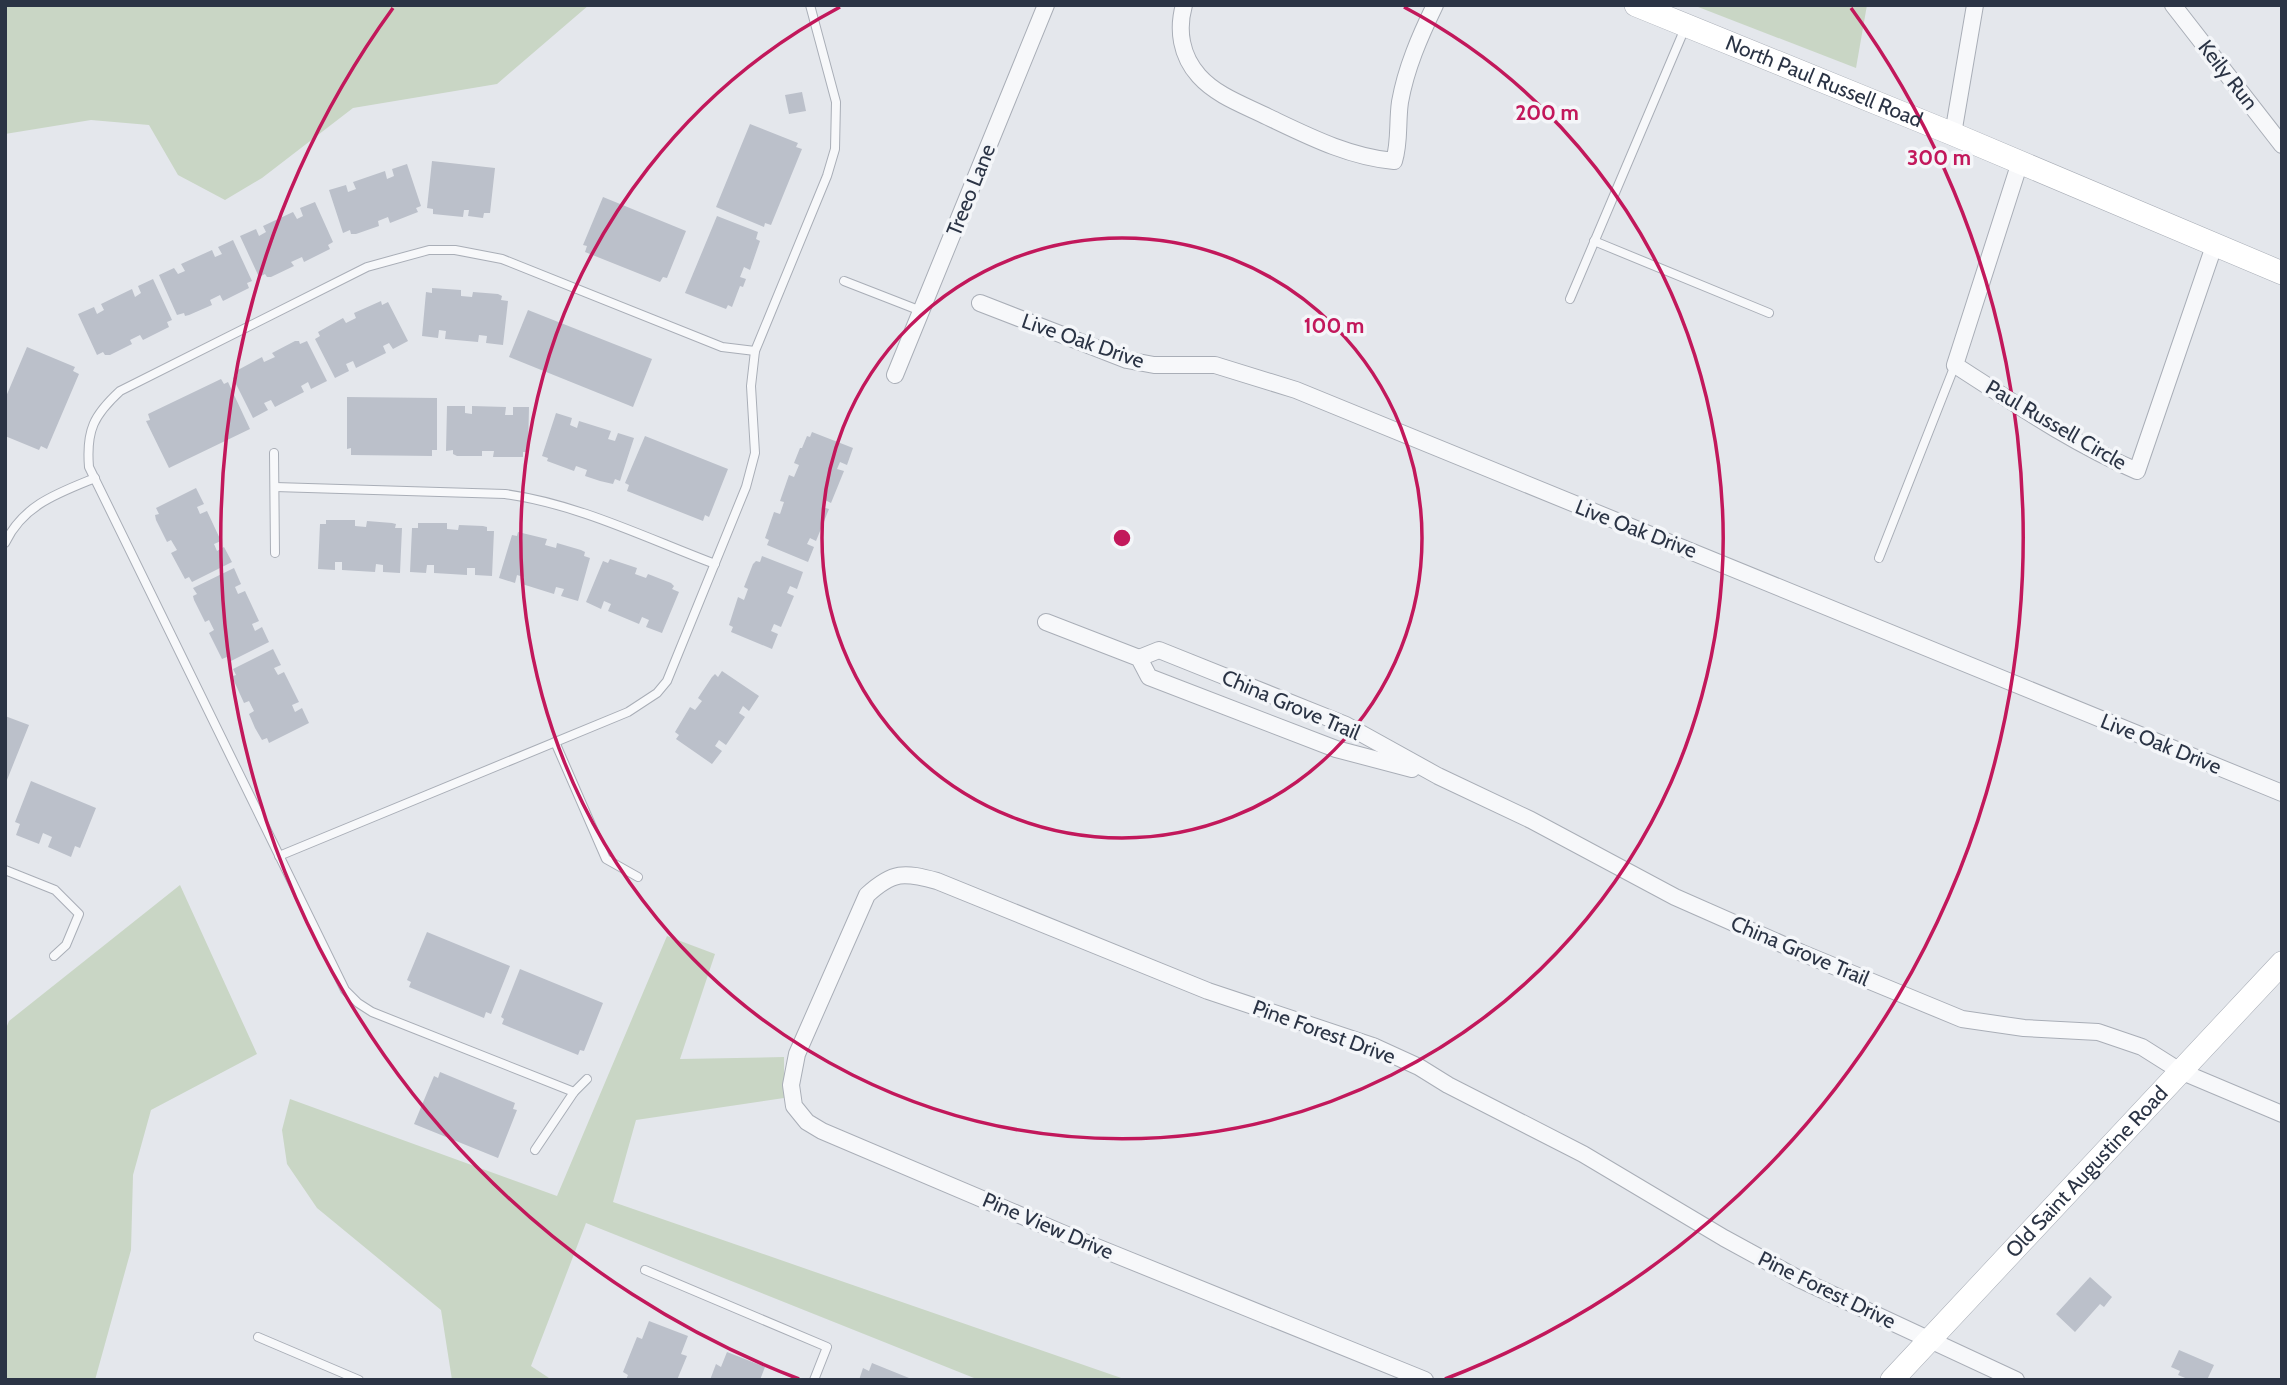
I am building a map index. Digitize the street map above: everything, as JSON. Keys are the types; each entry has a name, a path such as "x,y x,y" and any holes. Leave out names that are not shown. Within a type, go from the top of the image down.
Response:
{"street":[{"name":"Treeo Lane","path":"895,375 1046,5"},
{"path":"1184,5 1180,18 1182,46 1198,75 1223,96 1343,150 1394,161 1399,144 1401,100 1410,62 1435,5"},
{"name":"North Paul Russell Road","path":"1636,5 1953,134 2282,273"},
{"path":"1953,134 1975,5"},
{"name":"Keily Run","path":"2173,5 2282,145"},
{"path":"1955,365 2020,162"},
{"name":"Paul Russell Circle","path":"1955,365 2057,430 2137,471 2214,246"},
{"name":"Live Oak Drive","path":"980,303 1127,360 1154,366 1215,365 1296,390 2282,793"},
{"name":"China Grove Trail","path":"1046,622 1139,658 1149,677 1336,749 1438,776"},
{"name":"China Grove Trail","path":"1139,658 1159,650 1346,725 1438,776 1531,820 1675,897 1962,1019 2024,1028 2098,1032 2142,1047 2180,1070 2282,1114"},
{"name":"Pine Forest Drive","path":"825,989 867,895 883,880 892,876 915,875 937,881 1208,990 1373,1046 1419,1067 1448,1085 1583,1154 1799,1279 2016,1380"},
{"name":"Old Saint Augustine Road","path":"1892,1380 2282,962"},
{"name":"Pine View Drive","path":"825,989 797,1054 791,1084 794,1106 807,1122 822,1131 1055,1230 1425,1380"}],"lane":[{"path":"279,856 628,712 657,693 667,681 746,487 755,453 751,386 755,351 827,176 835,149 836,102 810,5"},
{"path":"1570,299 1686,26"},
{"path":"1594,241 1769,313"},
{"path":"574,1092 372,1012 345,990 89,467 88,449 92,426 98,412 120,391 367,267 429,250 455,250 502,259 722,347 755,351"},
{"path":"844,281 921,311"},
{"path":"1879,558 1955,365"},
{"path":"274,453 275,552"},
{"path":"5,543 18,521 37,504 95,478"},
{"path":"275,487 529,497 575,510 715,564"},
{"path":"555,742 606,859 638,877"},
{"path":"5,870 55,890 79,914 66,945 54,956"},
{"path":"535,1150 574,1092 587,1079"},
{"path":"645,1270 827,1347 814,1380"},
{"path":"258,1337 353,1379"}],"green space":[{"path":"5,5 589,5 497,84 353,108 262,178 225,200 178,175 149,125 91,120 5,134"},
{"path":"1693,5 1867,5 1856,68"},
{"path":"180,885 257,1054 151,1110 133,1175 131,1250 95,1380 5,1380 5,1031 9,1021"},
{"path":"667,936 715,954 680,1059 784,1057 784,1098 636,1120 613,1202 1127,1380 979,1380 586,1223 531,1366 552,1380 452,1380 441,1310 317,1208 287,1164 282,1130 290,1099 557,1196"}],"building":[{"path":"802,92 806,111 789,114 785,95"},
{"path":"750,124 798,143 796,147 802,149 771,225 765,223 764,227 716,207"},
{"path":"432,161 495,168 490,213 484,213 483,218 468,216 469,210 464,210 463,217 433,214 433,209 427,208"},
{"path":"407,164 421,206 416,208 418,212 390,223 388,217 378,221 379,226 356,234 351,234 350,230 343,233 329,190 346,185 348,192 356,189 353,182 385,171 387,179 394,176 392,169"},
{"path":"603,197 686,231 667,278 663,277 660,282 585,252 587,246 583,245"},
{"path":"315,202 333,242 328,245 330,249 304,262 302,257 291,262 294,266 271,277 265,274 259,277 240,236 256,229 259,236 266,232 263,226 293,212 297,219 303,216 300,208"},
{"path":"717,216 758,232 756,239 760,241 750,270 744,267 740,277 746,279 743,287 740,286 732,307 728,305 726,309 685,293"},
{"path":"233,240 252,281 247,283 249,288 223,301 220,295 210,300 212,305 189,315 177,315 159,275 174,268 178,274 185,271 181,264 212,250 215,257 222,254 218,247"},
{"path":"153,279 172,320 167,322 169,327 143,340 140,335 130,340 132,344 110,355 103,352 97,355 78,314 94,307 97,314 104,310 101,304 132,289 135,297 141,293 138,286"},
{"path":"432,288 461,290 461,296 472,297 473,292 502,296 501,300 508,301 503,345 486,343 487,336 479,335 478,342 445,339 446,331 439,330 438,338 422,336 426,292 432,293"},
{"path":"381,301 382,305 388,302 408,341 393,349 389,343 383,346 386,353 356,368 353,361 346,364 349,371 335,378 315,339 320,336 318,332 343,318 346,323 356,318 354,313"},
{"path":"528,310 652,359 633,407 509,357"},
{"path":"295,341 300,344 307,341 327,381 311,389 308,382 301,386 304,392 275,407 271,400 264,403 268,410 253,418 233,378 238,375 236,371 262,357 264,362 275,357 272,353"},
{"path":"27,347 75,367 73,371 79,374 47,449 41,446 39,450 5,436 5,399"},
{"path":"221,379 224,384 228,382 250,429 169,468 146,421 150,420 148,414"},
{"path":"347,397 437,398 437,450 432,450 432,456 351,455 351,448 347,449"},
{"path":"447,406 465,406 465,413 472,414 472,406 506,407 505,415 513,415 513,407 529,407 528,452 523,452 523,457 493,457 494,451 482,451 482,456 457,456 453,454 453,450 446,451"},
{"path":"556,413 572,418 570,425 577,428 579,421 611,431 608,439 615,441 618,433 634,438 620,481 615,479 613,484 600,481 585,476 587,470 576,466 574,471 547,461 548,458 542,456"},
{"path":"812,432 853,448 847,465 840,462 837,469 844,471 831,503 825,500 822,507 829,509 816,541 810,538 807,544 814,547 808,562 767,545 769,540 765,538 774,512 780,514 784,502 780,501 789,475 794,477 799,465 794,463 800,448"},
{"path":"645,436 728,469 709,517 705,515 703,521 627,491 629,485 625,483"},
{"path":"196,488 204,504 197,507 200,514 207,511 221,541 214,544 217,551 224,547 232,562 192,582 189,577 185,579 171,553 177,550 171,540 167,542 155,515 159,514 156,508"},
{"path":"326,520 355,520 355,526 366,527 367,521 392,523 396,524 395,528 402,528 400,573 383,572 383,565 376,564 375,572 342,570 342,562 335,562 335,570 318,569 320,524 326,524"},
{"path":"418,523 447,523 447,529 458,530 459,525 483,526 487,527 487,531 494,531 492,576 475,575 475,568 467,568 467,575 434,573 434,565 427,565 426,573 410,572 412,528 418,528"},
{"path":"518,532 547,539 545,545 556,548 557,543 585,552 584,556 590,558 578,601 561,596 564,589 556,587 554,594 522,584 524,577 517,575 515,583 499,578 512,535 517,536"},
{"path":"762,556 803,572 797,589 790,586 787,593 794,596 781,627 774,624 771,631 778,634 772,649 731,632 733,627 729,625 738,597 744,600 748,589 744,587 753,564 760,562"},
{"path":"610,559 637,568 635,574 646,578 648,574 671,583 674,586 672,589 679,592 662,633 646,627 649,620 642,617 639,624 608,611 611,604 604,601 601,609 586,602 603,561 608,563"},
{"path":"234,568 241,584 235,587 238,594 245,591 259,621 252,624 255,631 262,627 269,642 229,662 227,657 222,659 209,633 214,630 209,620 205,622 194,600 193,596 197,594 193,588"},
{"path":"273,649 281,665 274,668 278,675 284,672 299,702 292,705 295,712 302,708 309,723 269,743 267,738 262,740 255,728 249,714 254,711 249,701 244,703 234,681 233,676 236,675 233,669"},
{"path":"722,671 759,696 749,711 743,706 739,713 745,717 726,745 719,740 715,746 722,751 712,764 676,739 679,735 675,732 690,707 695,710 702,701 698,698 712,677 715,674 718,677"},
{"path":"5,716 29,725 5,785"},
{"path":"31,781 96,808 80,848 75,846 71,857 48,847 52,837 43,833 39,844 16,835 20,824 15,822"},
{"path":"427,932 510,966 491,1014 486,1012 484,1018 409,987 411,982 407,980"},
{"path":"520,969 603,1003 584,1051 580,1050 578,1055 502,1024 504,1019 501,1017"},
{"path":"440,1072 515,1103 513,1109 517,1110 498,1158 414,1124 434,1076 438,1078"},
{"path":"2090,1277 2112,1297 2104,1307 2100,1304 2075,1332 2056,1314"},
{"path":"649,1321 688,1336 681,1354 687,1356 677,1380 626,1380 628,1375 623,1372 637,1337 642,1339"},
{"path":"2179,1350 2214,1365 2207,1380 2190,1380 2178,1375 2180,1371 2171,1367"},
{"path":"727,1352 765,1367 760,1380 710,1380 716,1364 721,1367"},
{"path":"872,1363 914,1380 859,1380 863,1368 869,1371"}]}
